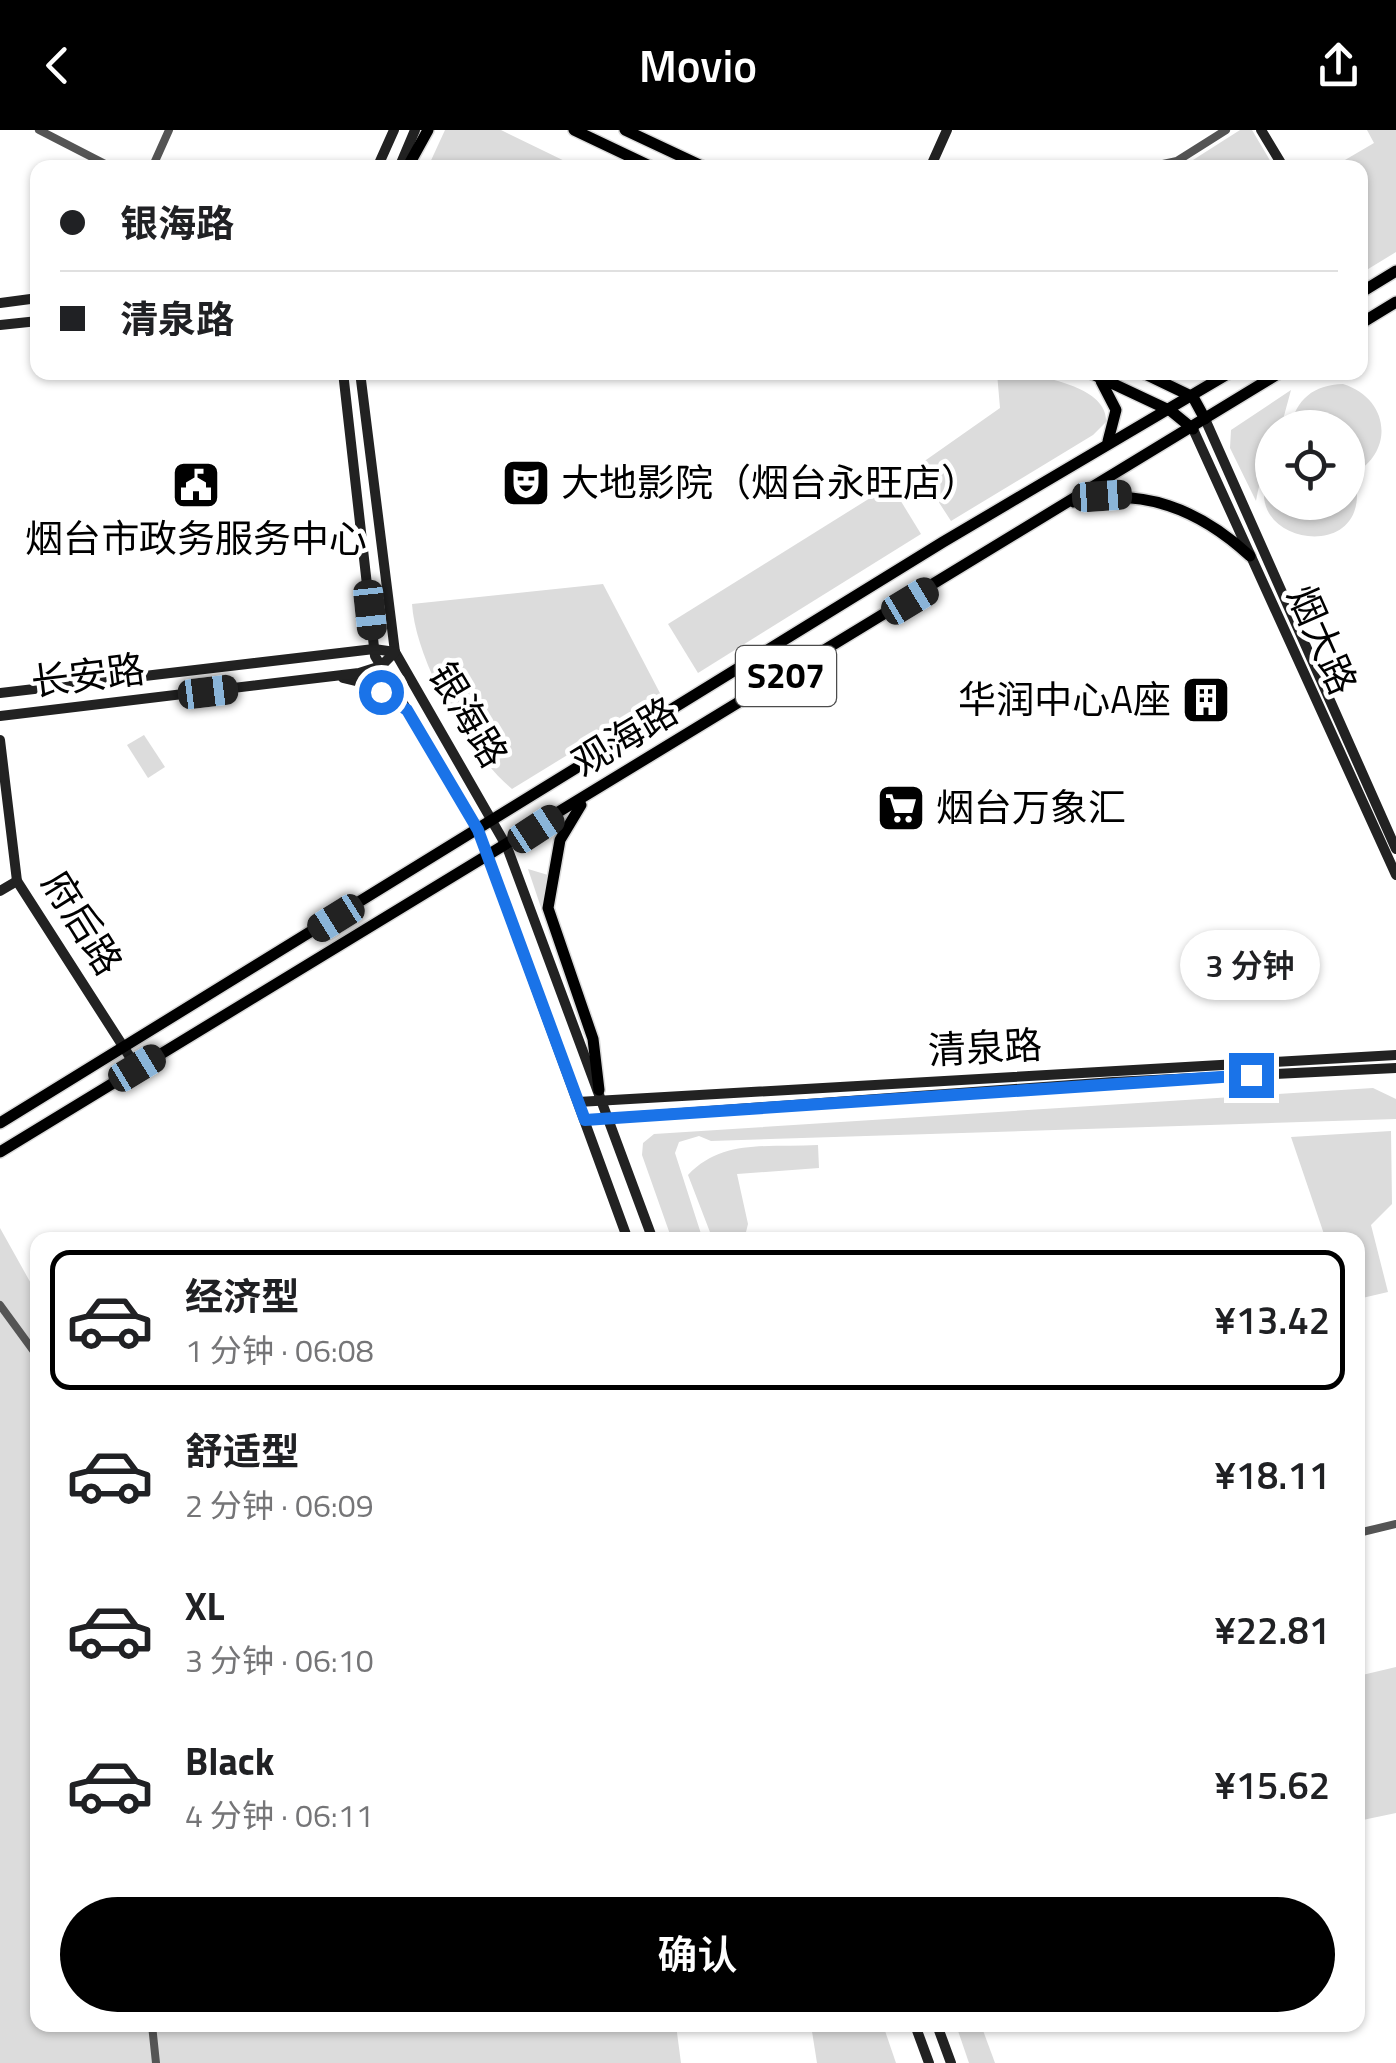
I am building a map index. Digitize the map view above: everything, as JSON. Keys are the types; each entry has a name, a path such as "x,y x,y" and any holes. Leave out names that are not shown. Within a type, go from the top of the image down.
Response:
{"main road":[{"path":"381,160 394,130"},
{"path":"402,160 416,130"},
{"path":"412,160 428,130"},
{"path":"574,130 637,160"},
{"path":"625,130 689,160"},
{"path":"933,160 947,130"},
{"path":"1261,130 1279,160"},
{"path":"1368,288 1396,270"},
{"path":"0,303 30,299"},
{"path":"1368,319 1396,302"},
{"path":"0,326 30,322"},
{"name":"银海路","path":"344,380 374,649 380,666 478,830 625,1232"},
{"name":"银海路","path":"361,380 395,652 495,820 507,847 651,1232"},
{"path":"1096,380 1116,410 1112,436 1106,444"},
{"path":"1104,380 1171,410 1192,429"},
{"path":"1157,380 1194,398 1205,420"},
{"name":"观海路","path":"0,1123 1106,444 1194,398 1220,380"},
{"name":"观海路","path":"0,1152 977,562 1064,504 1268,380"},
{"name":"烟大路","path":"1205,420 1396,848"},
{"name":"烟大路","path":"1192,429 1396,876"},
{"path":"1064,504 1125,494 1150,499 1202,518 1250,556"},
{"path":"0,693 374,649 395,652"},
{"path":"380,666 395,652"},
{"path":"312,657 315,679"},
{"name":"长安路","path":"0,716 315,679 380,666"},
{"path":"332,676 368,684 407,710"},
{"name":"府后路","path":"0,740 18,881 137,1068"},
{"path":"592,792 564,827 548,908 593,1038 601,1094"},
{"path":"0,891 18,881"},
{"name":"清泉路","path":"578,1102 601,1094 1396,1054"},
{"name":"清泉路","path":"585,1120 1396,1068"},
{"path":"918,2032 929,2063"},
{"path":"939,2032 950,2063"}],"street":[{"path":"39,130 97,160"},
{"path":"156,160 169,130"},
{"path":"1178,160 1226,130"},
{"path":"0,1305 30,1347"},
{"path":"1365,1531 1396,1524"},
{"path":"153,2032 156,2063"}],"shaded area":[{"path":"445,130 501,130 563,160 431,160"},
{"path":"1240,130 1252,130 1270,160 1193,160"},
{"path":"1367,130 1396,130 1396,252 1368,269 1368,160 1345,160 1374,143"},
{"path":"998,380 1054,380 1094,398 1103,409 1106,422 1093,435 951,521 916,467 1000,408"},
{"path":"1343,384 1370,400 1377,412 1381,438 1365,466 1365,410 1297,410 1308,395 1323,387"},
{"path":"1291,390 1286,410 1261,410"},
{"path":"1255,414 1255,499 1230,448 1231,430"},
{"path":"891,485 921,534 698,673 668,624"},
{"path":"1275,520 1348,520 1328,535 1306,536 1285,529"},
{"path":"603,584 662,697 512,789 478,752 447,704 423,652 412,604"},
{"path":"144,735 165,767 148,778 127,745"},
{"path":"528,869 548,875 544,902 588,1034 584,1035"},
{"path":"1373,1088 1396,1099 1396,1119 711,1141 699,1136 679,1142 675,1153 700,1232 669,1232 642,1155 643,1143 654,1134"},
{"path":"1391,1131 1392,1204 1371,1225 1388,1292 1365,1297 1365,1232 1323,1232 1291,1137"},
{"path":"818,1145 819,1168 737,1174 748,1224 746,1232 710,1232 688,1175 716,1155 765,1146"},
{"path":"0,1228 30,1282 30,2032 677,2032 681,2063 0,2063"},
{"path":"1396,1667 1396,1813 1365,1820 1365,1674"},
{"path":"812,2032 885,2032 896,2063 817,2063"},
{"path":"958,2032 984,2032 995,2063 969,2063"}],"place":[{"name":"大地影院（烟台永旺店）","path":"526,483"},
{"name":"烟台市政务服务中心","path":"196,485"},
{"name":"华润中心A座","path":"1206,700"},
{"name":"烟台万象汇","path":"901,808"}],"route":[{"path":"381,692 407,710 478,830 585,1120 1251,1075"}]}
